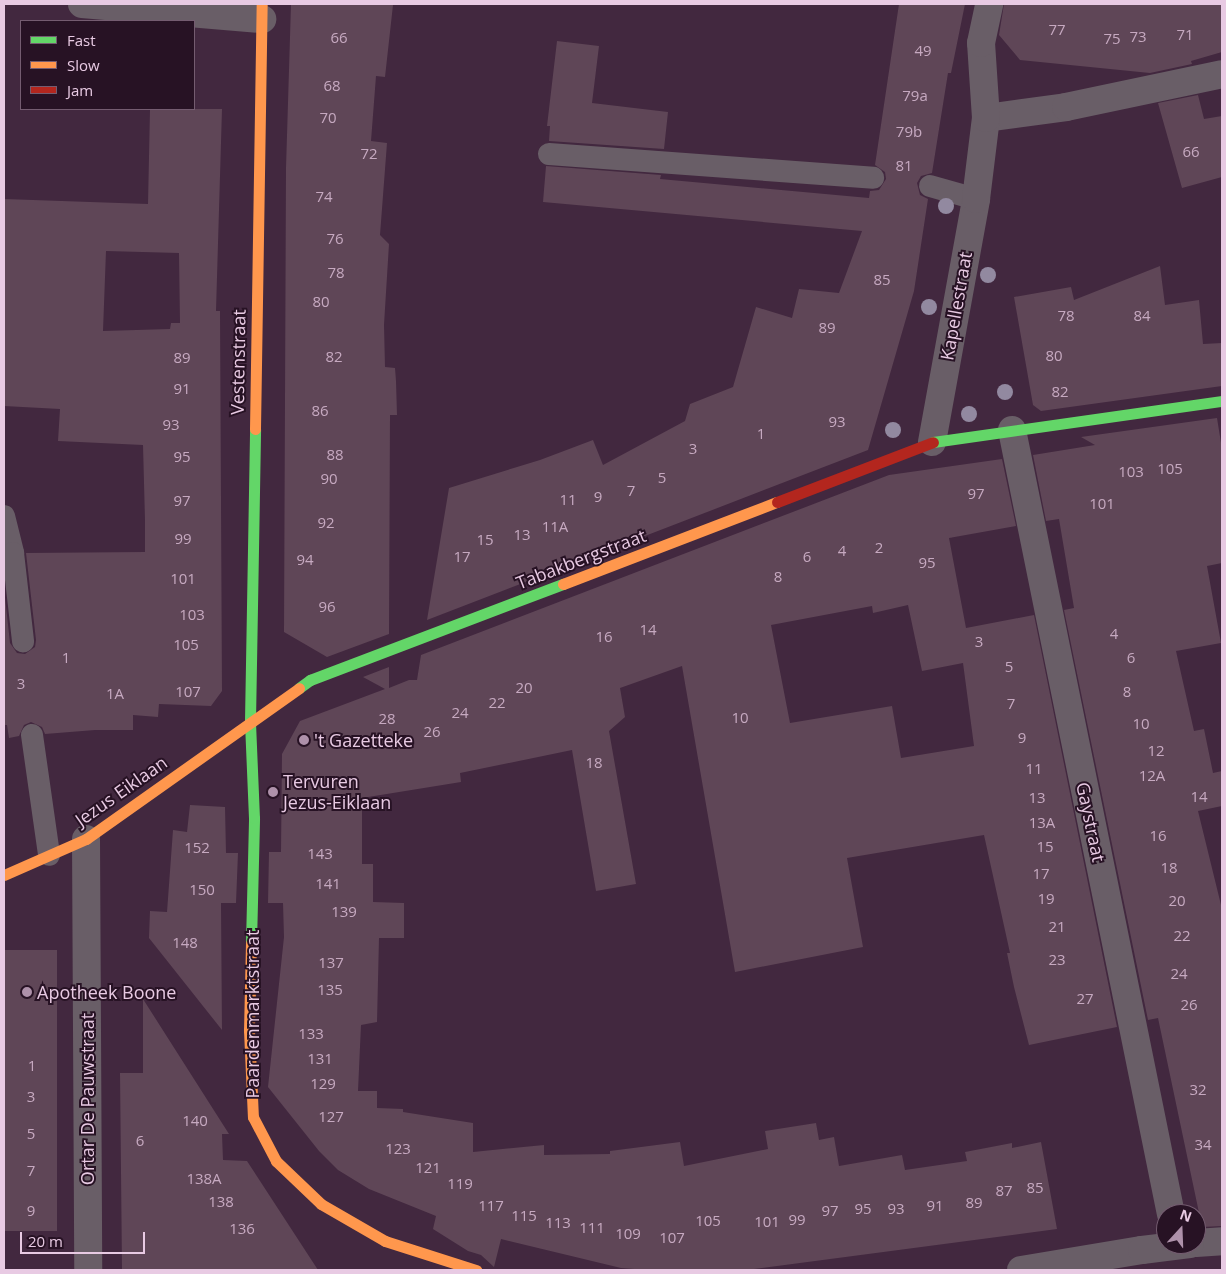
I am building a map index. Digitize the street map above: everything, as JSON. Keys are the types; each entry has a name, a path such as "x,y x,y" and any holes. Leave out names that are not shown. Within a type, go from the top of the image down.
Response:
{"street":[{"path":"82,4 262,11"},
{"name":"Kapellestraat","path":"932,442 976,199 986,118 981,43 989,4"},
{"name":"Vestenstraat","path":"250,721 262,11"},
{"path":"986,118 1066,107 1222,74"},
{"path":"932,442 1222,401"},
{"name":"Gaystraat","path":"1012,430 1169,1204"},
{"name":"Tabakbergstraat","path":"250,721 310,680 932,442"},
{"name":"Jezus Eiklaan","path":"4,875 86,839 250,721"},
{"name":"Paardenmarktstraat","path":"250,721 254,818 249,1030 253,1117 276,1161 321,1204 385,1241 476,1270"},
{"name":"Ortar De Pauwstraat","path":"86,839 88,1270"},
{"path":"1206,1242 1222,1241"},
{"path":"1021,1270 1156,1249"}],"lane":[{"path":"549,154 873,178"},
{"path":"930,186 976,199"},
{"path":"4,516 13,552 23,641"},
{"path":"32,735 49,855"}],"building":[{"path":"291,4 393,5 385,77 376,76 371,141 387,143 380,235 389,244 384,325 385,367 395,368 396,381 397,415 390,415 389,634 327,657 284,632 286,168"},
{"path":"899,4 965,4 951,73 948,73 932,173 921,176 917,183 920,195 928,199 914,291 868,450 427,620 449,488 540,460 593,440 603,465 685,421 690,404 733,387 756,307 792,318 799,289 839,293 862,231 543,202 546,166 661,175 660,179 869,198 870,191 879,190 886,179 885,172 875,165"},
{"path":"1004,4 1222,4 1222,52 1191,61 1192,64 1150,73 1020,60 999,35"},
{"path":"557,41 599,46 592,103 668,112 664,149 549,141 550,126 547,126"},
{"path":"1198,95 1204,119 1222,116 1222,177 1182,188 1158,103"},
{"path":"222,109 216,311 220,311 222,691 211,706 159,704 158,717 133,715 133,730 95,730 45,734 42,727 31,722 24,725 19,736 9,738 7,725 4,725 4,588 10,643 17,653 25,654 35,647 36,640 26,553 145,552 145,520 143,445 58,441 60,409 4,406 4,199 148,204 150,110","holes":["106,251 179,253 180,323 171,323 170,329 103,331"]},
{"path":"1160,266 1165,305 1199,300 1203,344 1222,343 1222,386 1041,411 1033,405 1014,297 1071,287 1074,300"},
{"path":"1217,418 1222,449 1222,563 1207,566 1221,643 1176,651 1194,731 1204,729 1213,773 1222,771 1222,806 1198,811 1222,909 1222,1226 1206,1227 1206,1204 1197,1204 1158,1018 1148,1020 1064,610 1074,608 1059,519 1046,521 1033,455 1095,445 1081,437"},
{"path":"1002,459 1016,526 949,538 966,628 1034,615 1117,1027 1029,1045 1014,987 1007,953 1010,953 984,835 847,858 863,947 735,972 682,666 620,688 625,717 609,731 636,884 596,891 572,750 460,773 461,782 362,798 362,864 373,864 373,902 404,903 404,938 379,938 377,1022 361,1025 358,1091 377,1091 377,1108 403,1109 403,1112 473,1123 473,1152 544,1145 544,1155 610,1154 610,1151 680,1142 684,1166 768,1149 765,1131 816,1123 819,1140 834,1137 839,1166 902,1155 905,1170 967,1161 965,1152 1012,1143 1012,1148 1041,1142 1057,1229 746,1270 647,1270 621,1268 501,1239 494,1267 481,1255 468,1251 433,1229 436,1216 369,1189 338,1170 319,1151 268,1087 284,937 283,903 268,903 269,852 281,852 282,754 300,721 385,689 363,677 389,667 389,688 409,680 417,680 421,655 889,475","holes":["908,605 922,671 963,663 974,746 901,758 892,706 790,723 771,625 872,606 873,613"]},
{"path":"190,805 225,807 226,853 238,853 236,903 221,903 222,1030 149,938 150,911 167,912 173,830 187,832"},
{"path":"4,950 57,950 57,1231 4,1231"},
{"path":"143,999 229,1134 222,1134 223,1160 247,1161 318,1270 122,1270 120,1073 143,1073"}],"traffic: fast":[{"path":"933,442 1222,401"},
{"path":"251,943 254,818 250,721 255,429"},
{"path":"299,688 310,680 563,584"}],"traffic: slow":[{"path":"255,429 262,4"},
{"path":"563,584 777,502"},
{"path":"4,875 86,839 299,688"},
{"path":"251,943 249,1030 253,1117 276,1161 321,1204 385,1241 476,1270"}],"traffic: jam":[{"path":"777,502 933,442"}],"place":[{"name":"'t Gazetteke","path":"304,740"},
{"name":"Tervuren Jezus-Eiklaan","path":"273,792"},
{"name":"Apotheek Boone","path":"27,992"}]}
